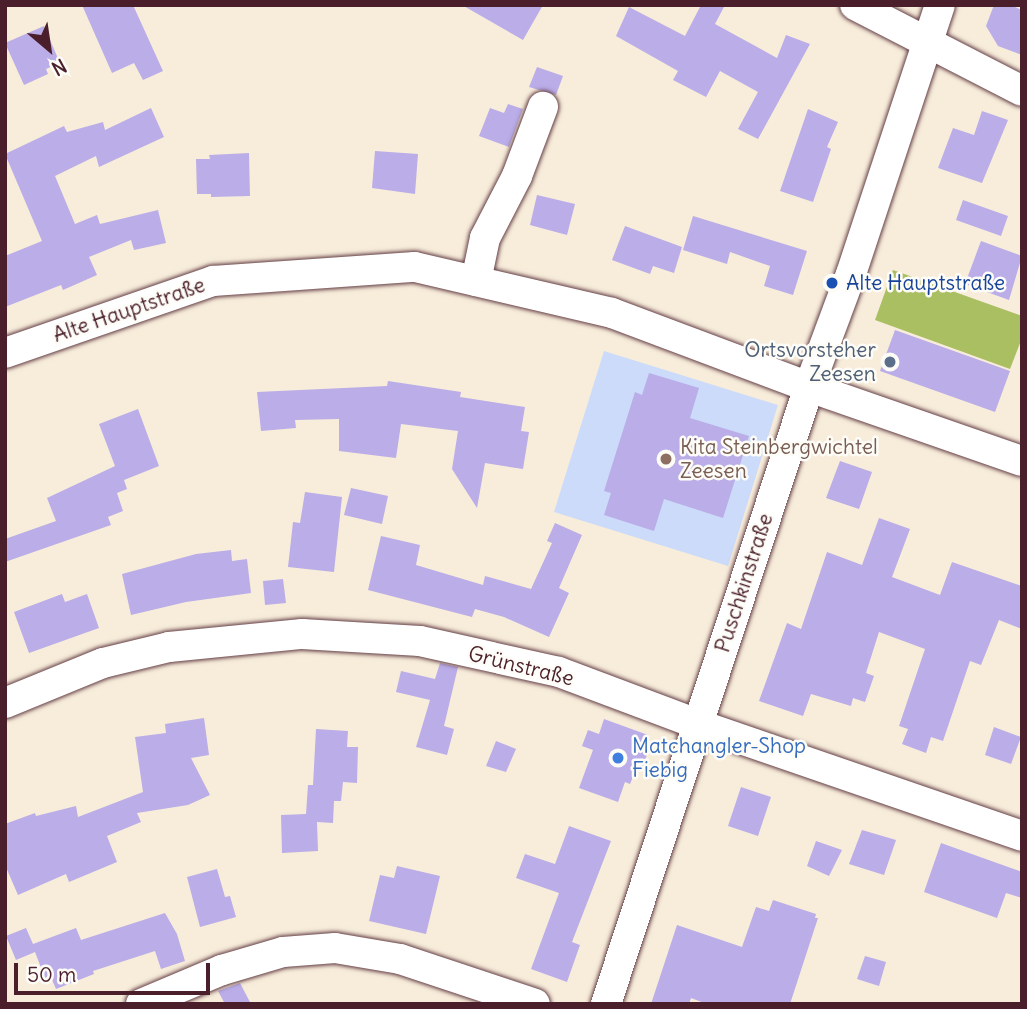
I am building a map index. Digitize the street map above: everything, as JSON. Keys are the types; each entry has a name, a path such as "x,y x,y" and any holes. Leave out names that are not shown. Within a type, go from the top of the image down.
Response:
{"street":[{"path":"855,5 1022,91"},
{"name":"Puschkinstraße","path":"606,1004 696,724 809,387 851,274 940,5"},
{"path":"476,281 485,238 517,176 543,107"},
{"name":"Alte Hauptstraße","path":"5,353 213,281 415,267 612,313 809,387 1022,461"},
{"name":"Grünstraße","path":"5,704 103,663 169,647 302,634 420,641 559,673 696,724 1022,836"},
{"path":"141,1004 222,970 282,953 335,948 400,959 534,1004"}],"shaded area":[{"name":"Kita Steinbergwichtel Zeesen","path":"604,351 778,405 728,566 554,512"}],"green space":[{"path":"893,270 1022,316 1022,338 1010,369 875,320"}],"building":[{"path":"82,5 133,5 163,71 143,80 134,63 112,73"},
{"path":"462,5 543,5 523,40"},
{"path":"701,5 725,5 715,24 777,58 786,35 810,44 758,139 738,129 758,92 720,71 706,97 673,80 678,71 616,36 629,7 685,36"},
{"path":"994,5 1010,5 1022,10 1022,55 998,46 986,26"},
{"path":"44,26 60,63 46,69 48,74 24,85 5,43"},
{"path":"537,67 563,76 556,95 529,87"},
{"path":"508,104 523,109 509,147 479,136 490,108 504,113"},
{"path":"151,108 164,137 99,167 96,156 55,176 75,224 97,215 100,224 158,210 166,243 134,250 131,240 89,257 97,275 63,290 61,285 5,307 5,256 42,241 5,154 64,126 67,132 103,122 105,130"},
{"path":"808,109 838,122 827,147 831,149 813,202 780,191"},
{"path":"982,111 1008,120 982,183 938,168 953,128 974,135"},
{"path":"375,151 418,154 415,194 372,188"},
{"path":"249,153 250,196 211,197 211,194 197,194 196,159 210,159 209,155"},
{"path":"537,195 575,204 567,235 530,225"},
{"path":"963,200 1008,216 1001,236 956,220"},
{"path":"693,216 807,251 793,295 764,286 770,266 730,252 727,264 683,250"},
{"path":"625,226 682,247 674,273 653,266 650,274 612,260"},
{"path":"981,241 1022,256 1009,300 965,284"},
{"path":"895,330 1010,371 995,412 880,371"},
{"path":"649,373 699,388 690,418 749,436 723,518 664,499 654,531 604,515 611,493 604,491 635,392 642,395"},
{"path":"388,381 461,392 460,397 525,407 521,431 529,432 523,469 485,463 477,508 452,469 458,431 401,424 396,458 339,451 339,419 295,420 296,428 261,431 257,392 387,386"},
{"path":"138,409 159,466 124,480 127,489 117,493 123,511 108,517 111,525 5,562 5,539 56,521 47,498 115,466 99,424"},
{"path":"840,461 872,472 859,509 826,498"},
{"path":"351,488 388,496 382,524 344,515"},
{"path":"305,492 342,497 334,572 288,567 293,522 300,523"},
{"path":"879,518 910,529 892,577 940,595 952,562 1022,586 1022,629 999,620 981,665 970,661 943,741 931,737 926,753 902,744 908,729 899,726 925,649 879,632 866,673 874,676 865,702 853,698 851,706 811,694 803,716 759,701 787,623 801,629 827,552 862,565"},
{"path":"555,523 582,535 559,588 569,593 549,637 504,617 475,609 472,617 368,590 381,536 420,545 416,565 483,585 485,576 531,589 552,543 547,541"},
{"path":"231,550 232,561 247,559 251,593 186,602 131,615 122,574 196,554"},
{"path":"283,579 286,603 265,605 263,581"},
{"path":"62,594 65,602 87,594 99,628 29,653 14,612"},
{"path":"440,663 458,667 444,726 454,729 447,755 416,747 430,700 396,692 401,671 435,679"},
{"path":"204,718 209,755 191,758 210,795 188,805 137,813 141,822 107,836 117,862 69,882 66,874 18,895 5,865 5,824 35,813 36,816 76,806 78,817 143,792 135,737 166,733 165,724"},
{"name":"Matchangler-Shop Fiebig","path":"604,719 648,735 644,748 649,749 642,769 637,767 630,784 625,782 618,802 579,788 593,750 582,746 588,730 599,734"},
{"path":"994,727 1021,737 1011,764 985,755"},
{"path":"316,729 348,731 347,747 358,747 357,783 343,782 341,801 334,801 333,823 317,822 318,851 282,853 281,815 306,814 308,785 313,785"},
{"path":"496,741 516,749 506,772 486,766"},
{"path":"741,787 771,797 758,836 728,826"},
{"path":"569,826 611,841 572,942 580,945 567,982 531,969 559,893 516,878 525,854 555,864"},
{"path":"862,830 896,840 884,875 849,864"},
{"path":"816,841 842,850 829,876 807,866"},
{"path":"941,843 1022,872 1022,898 1006,893 997,918 924,892"},
{"path":"397,866 440,876 426,934 369,921 380,875 394,878"},
{"path":"217,869 225,897 230,896 236,917 200,927 187,877"},
{"path":"773,900 816,914 815,918 818,918 790,1004 707,1004 691,998 689,1004 651,1004 677,925 742,947 756,907 769,911"},
{"path":"165,913 177,934 185,961 161,969 155,951 93,971 94,974 56,989 50,975 45,978 35,952 16,960 6,936 26,928 33,944 76,928 81,940"},
{"path":"865,956 886,962 879,986 857,979"},
{"path":"240,983 251,1004 225,1004 218,991"}],"place":[{"name":"Alte Hauptstraße","path":"832,283"},
{"name":"Ortsvorsteher Zeesen","path":"890,362"},
{"name":"Kita Steinbergwichtel Zeesen","path":"666,459"},
{"name":"Matchangler-Shop Fiebig","path":"618,758"}]}
